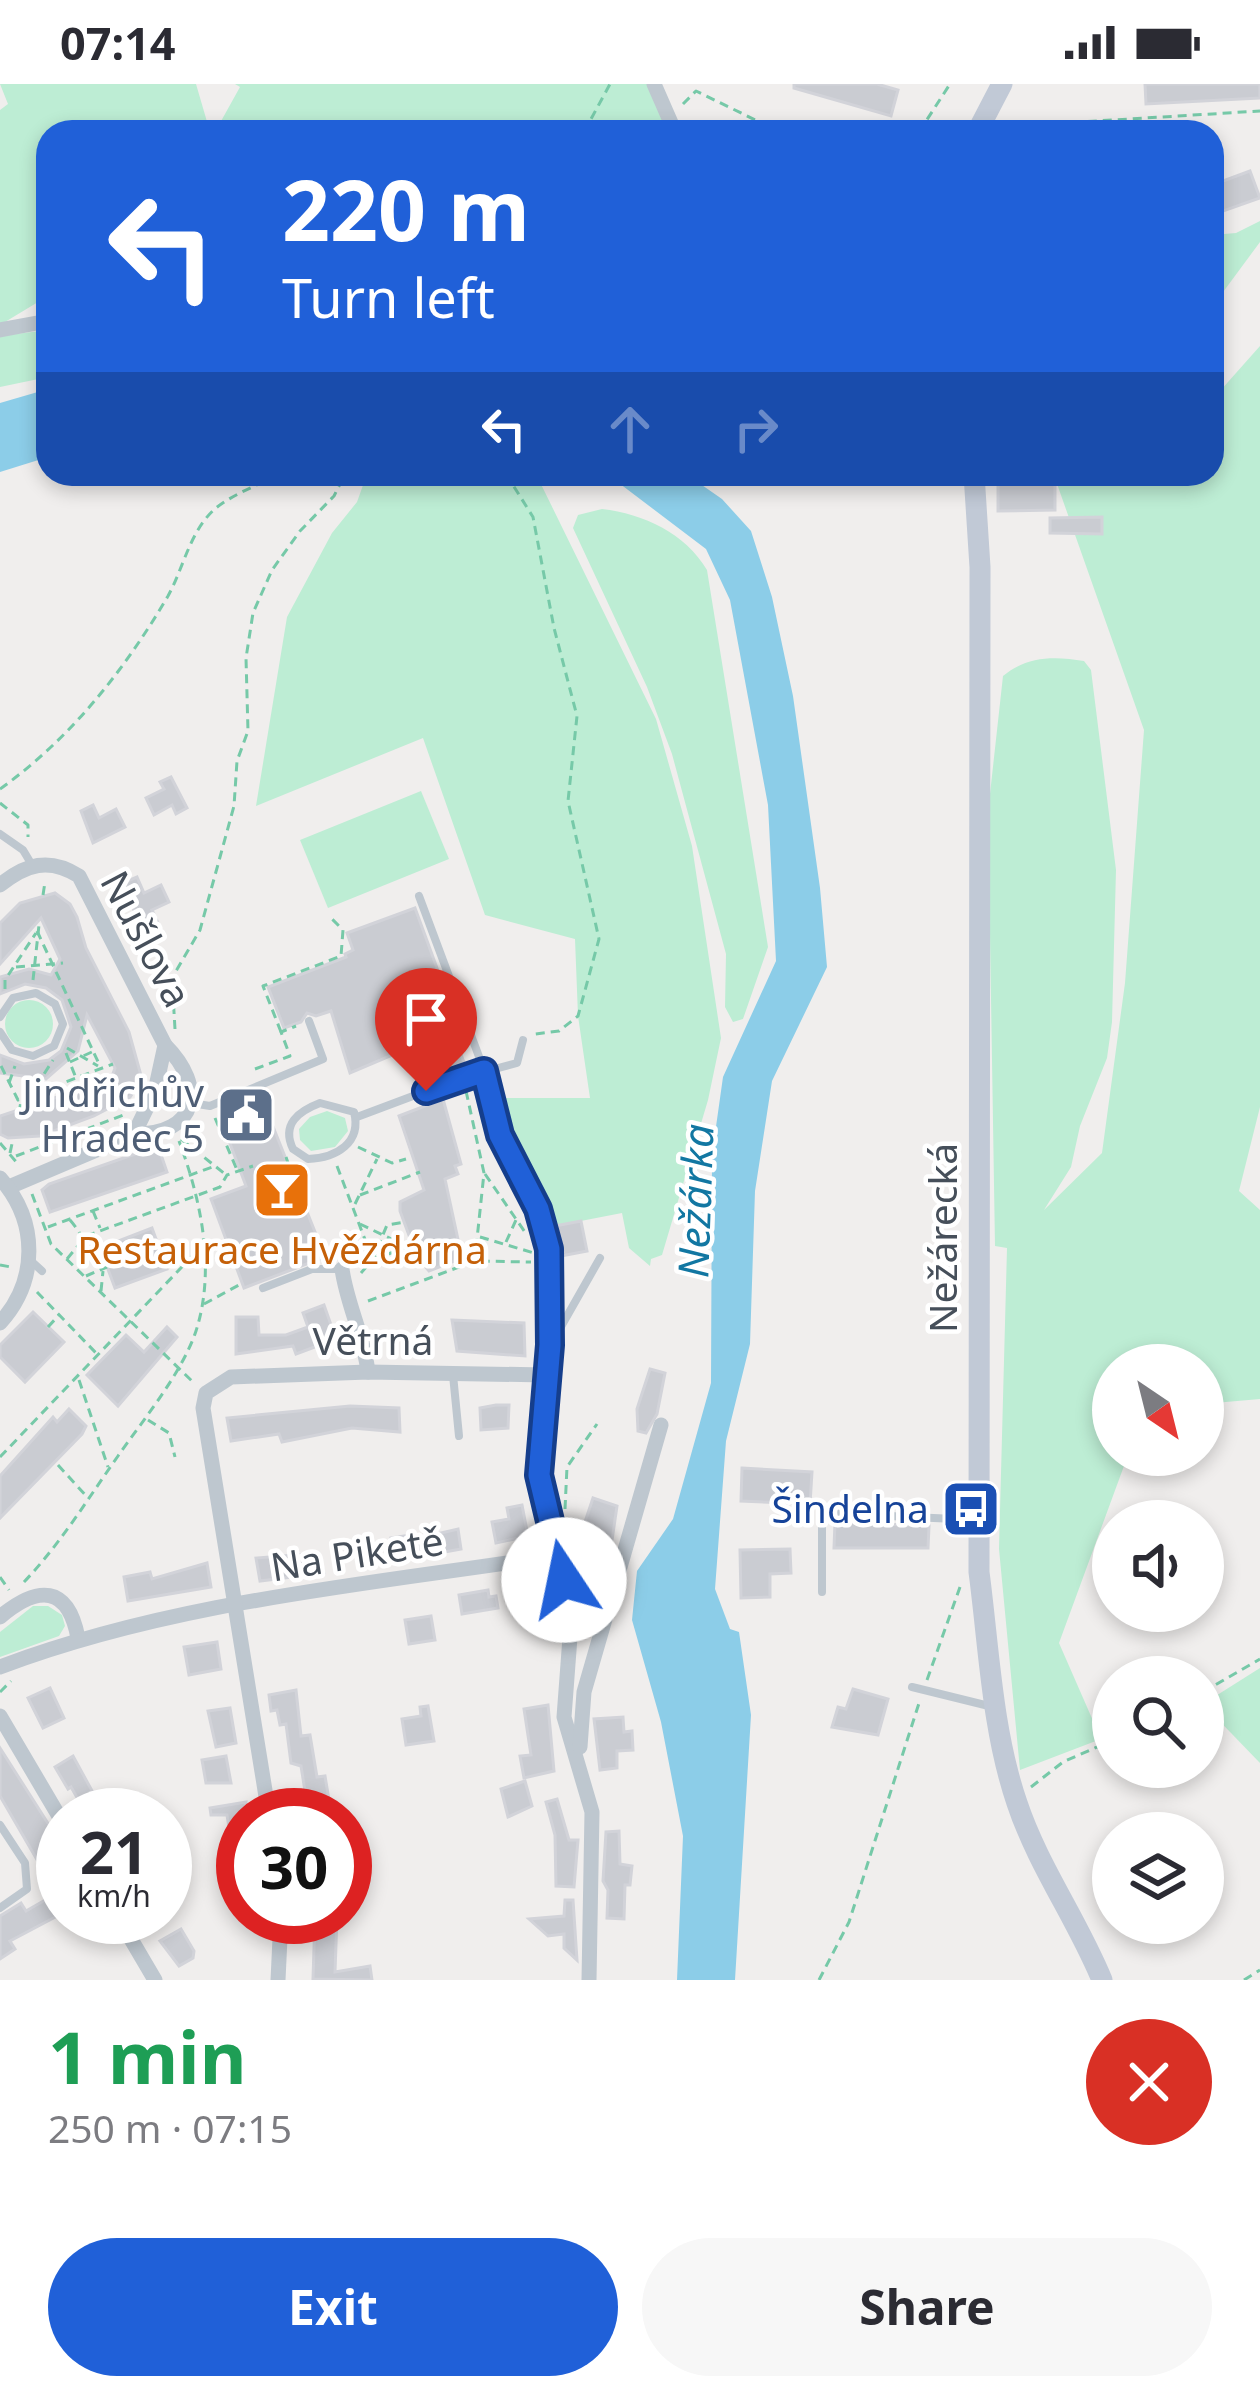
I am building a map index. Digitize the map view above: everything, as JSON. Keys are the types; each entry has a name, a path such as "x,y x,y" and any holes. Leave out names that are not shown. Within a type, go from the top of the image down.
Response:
{"street":[{"path":"654,84 670,120"},
{"path":"983,120 1002,84"},
{"path":"0,330 36,323"},
{"name":"Nežárecká","path":"975,486 980,567 980,1572 996,1708 1015,1799 1040,1862 1102,1980"},
{"path":"0,885 34,863"},
{"name":"Nušlova","path":"34,863 63,866 88,888 165,1046 190,1076 190,1102"},
{"path":"134,1134 155,1091 165,1046"},
{"path":"484,1071 500,1135 538,1209 549,1249 550,1345 539,1475 572,1624 564,1717 592,1812 589,1980"},
{"path":"0,1323 21,1300 30,1266 22,1212 4,1183 134,1134 172,1128 190,1102"},
{"path":"342,1269 350,1307 365,1343 368,1372"},
{"name":"Větrná","path":"206,1393 231,1377 368,1372 545,1376"},
{"name":"Na Piketě","path":"206,1393 203,1408 265,1788"},
{"path":"580,1760 584,1692 661,1425"},
{"name":"Na Piketě","path":"0,1667 78,1638 235,1606 560,1555"},
{"path":"0,1617 31,1596 62,1598 72,1611 78,1638"},
{"path":"0,1716 42,1788"},
{"path":"134,1944 155,1980"},
{"path":"278,1980 280,1944"}],"lane":[{"path":"0,834 34,863"},
{"path":"419,896 484,1071"},
{"path":"0,1032 8,1047 29,1056 51,1049 62,1028 57,1006 40,994 16,996 1,1012"},
{"path":"190,1102 210,1106 323,1059 309,1021"},
{"path":"357,1117 461,1078 517,1063 523,1040"},
{"path":"320,1103 346,1107 357,1117 350,1143 333,1156 308,1159 293,1148 289,1128 294,1117 320,1103"},
{"path":"550,1345 600,1258"},
{"path":"263,1288 312,1269 342,1269"},
{"path":"452,1374 458,1436"},
{"path":"822,1592 822,1513 979,1520"},
{"path":"912,1688 996,1708"},
{"path":"0,1826 29,1873 27,1889 0,1908"}],"path":[{"path":"590,120 610,84"},
{"path":"694,84 696,92"},
{"path":"927,120 950,84"},
{"path":"676,120 696,92"},
{"path":"696,92 755,120"},
{"path":"1093,120 1260,111"},
{"path":"0,789 62,740 119,670 167,597 195,534 215,509 258,486"},
{"path":"165,1046 175,1026 172,979 200,930 230,824 237,761 248,731 246,658 253,613 272,570 339,486"},
{"path":"514,486 533,517 577,716 568,801 599,939 578,1016 559,1031 523,1040"},
{"path":"0,803 28,825 43,895"},
{"path":"254,1069 290,1056 263,986 341,956 344,930 329,916"},
{"path":"38,928 100,1066"},
{"path":"32,981 38,928"},
{"path":"5,989 2,978 38,928"},
{"path":"14,967 63,963"},
{"path":"72,1010 82,1005"},
{"path":"280,1032 309,1021"},
{"path":"76,1079 65,1049 100,1066"},
{"path":"70,1063 96,1050"},
{"path":"6,1059 0,1066 14,1098 25,1099 113,1064"},
{"path":"19,1113 53,1059"},
{"path":"9,1085 15,1066"},
{"path":"461,1078 474,1115 484,1173 475,1262"},
{"path":"0,1143 16,1156 139,1106"},
{"path":"210,1106 238,1172"},
{"path":"0,1577 12,1594 58,1546 146,1419 195,1335 202,1305 204,1244 199,1194 178,1136 227,1175"},
{"path":"10,1153 13,1139"},
{"path":"350,1143 392,1163 406,1159"},
{"path":"285,1154 293,1178"},
{"path":"333,1156 373,1259"},
{"path":"352,1208 377,1157"},
{"path":"46,1228 214,1166"},
{"path":"65,1260 86,1236 220,1187 227,1175 253,1166"},
{"path":"360,1195 420,1172"},
{"path":"478,1237 536,1254 484,1173"},
{"path":"30,1191 51,1244 206,1393"},
{"path":"93,1210 101,1230"},
{"path":"69,1218 105,1268"},
{"path":"504,1244 512,1239 516,1218"},
{"path":"373,1259 387,1225 406,1222"},
{"path":"358,1224 408,1247 373,1259"},
{"path":"0,1457 79,1380 204,1244"},
{"path":"357,1305 475,1262 538,1262"},
{"path":"0,1264 30,1266"},
{"path":"84,1277 105,1268"},
{"path":"101,1293 105,1268"},
{"path":"202,1305 239,1285"},
{"path":"37,1292 98,1355"},
{"path":"48,1327 59,1315"},
{"path":"79,1380 109,1469"},
{"path":"146,1419 170,1433 175,1457"},
{"path":"565,1510 567,1467 597,1424"},
{"path":"58,1465 89,1499"},
{"path":"819,1980 849,1922 944,1622 962,1583"},
{"path":"1224,1680 1260,1659"},
{"path":"1015,1799 1063,1762 1092,1749"},
{"path":"1244,1980 1260,1970"}],"green space":[{"path":"0,84 196,84 206,120 36,120 36,303 0,325 0,110 8,104"},
{"path":"235,84 654,84 670,120 222,120 240,87"},
{"path":"1260,221 1260,242 1224,291 1224,234"},
{"path":"36,332 36,380 0,387 0,336"},
{"path":"1260,346 1260,1107 1239,1191 1260,1210 1260,1399 1224,1402 1224,1344 1092,1344 1092,1476 1120,1476 1111,1500 1092,1500 1092,1553 1059,1643 1092,1718 1092,1742 1020,1770 999,1549 1007,1248 995,1246 988,812 1003,676 1031,661 1052,658 1084,661 1091,670 1116,870 1107,1058 1080,1126 1071,1167 1044,1210 1102,1153 1125,983 1144,730 1058,486 1224,486 1224,386"},
{"path":"363,486 542,486 656,719 692,846 721,1038 708,1100 662,1255 651,1259 650,1266 629,1248 622,1213 555,1226 493,1098 590,1098 578,1016 575,939 485,915 423,738 256,806 287,617 332,533 357,502"},
{"path":"602,509 662,527 707,570 768,947 743,1019 733,1022 725,1007 726,954 672,754 647,687 573,528 578,515"},
{"path":"421,791 449,859 328,908 300,840"},
{"path":"29,1000 46,1007 53,1024 46,1041 29,1048 12,1041 5,1024 12,1007"},
{"path":"327,1111 345,1118 348,1131 335,1147 311,1151 300,1140 299,1129 310,1117"},
{"path":"33,1606 48,1606 62,1615 65,1626 59,1636 0,1657 0,1632"},
{"path":"1260,1668 1260,1763 1224,1726 1224,1691"}],"water":[{"path":"36,392 36,461 0,472 0,403"},
{"path":"623,486 703,486 751,531 772,597 793,696 827,967 772,1081 755,1191 750,1344 726,1441 715,1589 730,1629 739,1632 751,1715 735,1980 677,1980 683,1836 661,1722 632,1620 637,1571 673,1519 711,1383 712,1155 723,1077 776,961 768,805 730,600 706,549"}],"building":[{"path":"794,84 877,84 898,90 891,116 794,88"},
{"path":"1145,84 1260,84 1260,98 1146,104"},
{"path":"1250,171 1260,198 1224,211 1224,181"},
{"path":"998,486 1055,486 1055,510 998,511"},
{"path":"1102,517 1102,534 1050,533 1050,518"},
{"path":"171,777 187,808 176,814 172,805 154,815 146,798 164,789 160,782"},
{"path":"93,805 99,818 116,809 125,827 93,843 81,811"},
{"path":"137,877 144,893 161,885 169,902 152,910 159,925 141,933 125,882"},
{"path":"55,893 70,904 77,917 86,948 129,1032 142,1079 130,1097 94,1116 40,1136 8,1138 0,1134 0,1116 111,1079 115,1068 87,1015 78,1051 46,1079 0,1073 0,1055 24,1064 49,1060 61,1051 71,1027 62,1000 46,988 25,984 0,994 0,977 29,969 51,975 60,959 41,918 0,964 0,923 20,903"},
{"path":"415,908 445,990 438,993 465,1065 423,1080 411,1047 350,1073 331,1011 316,1016 307,1013 301,1022 284,1028 268,987 346,957 353,950 347,933"},
{"path":"260,1094 325,1257 244,1288 211,1199 246,1186 226,1133 239,1129 231,1106"},
{"path":"443,1099 461,1164 455,1166 458,1174 445,1179 462,1258 429,1271 417,1257 400,1211 400,1202 424,1190 399,1116"},
{"path":"158,1146 167,1172 50,1212 42,1190 49,1184"},
{"path":"581,1221 587,1251 561,1256 555,1226"},
{"path":"152,1228 167,1269 115,1288 100,1248"},
{"path":"324,1305 336,1339 296,1354 293,1346 236,1354 236,1317 258,1317 259,1335 286,1335 308,1327 303,1313"},
{"path":"33,1312 64,1342 25,1382 0,1357 0,1345"},
{"path":"452,1320 524,1323 525,1356 457,1351"},
{"path":"167,1327 177,1337 118,1406 87,1375 126,1335 144,1352"},
{"path":"650,1369 665,1373 657,1414 646,1433 638,1431 637,1409"},
{"path":"509,1405 508,1428 481,1430 480,1408"},
{"path":"350,1406 399,1408 400,1432 352,1428 282,1442 279,1434 231,1441 227,1418"},
{"path":"69,1409 86,1426 82,1434 0,1518 0,1476 53,1417 57,1422"},
{"path":"742,1468 812,1472 810,1504 741,1501"},
{"path":"593,1498 617,1506 609,1561 594,1607 580,1604 576,1582 586,1581 601,1544 573,1540 576,1520 585,1522"},
{"path":"522,1505 528,1536 496,1543 492,1522 509,1519 507,1508"},
{"path":"835,1522 929,1526 928,1548 834,1548"},
{"path":"458,1529 461,1549 395,1561 391,1538 410,1535 415,1539"},
{"path":"790,1549 791,1573 770,1574 770,1597 741,1598 740,1550"},
{"path":"318,1553 324,1573 260,1581 256,1558"},
{"path":"207,1563 211,1587 128,1601 124,1577 150,1572 152,1579"},
{"path":"488,1590 489,1597 496,1596 498,1608 462,1614 459,1595"},
{"path":"431,1616 435,1640 409,1644 405,1620"},
{"path":"217,1642 221,1669 189,1675 184,1647"},
{"path":"50,1688 64,1718 43,1728 28,1698"},
{"path":"853,1689 888,1699 878,1735 832,1727 838,1707 846,1709"},
{"path":"296,1690 301,1736 310,1735 317,1777 325,1776 327,1788 304,1788 301,1766 291,1763 286,1724 280,1725 277,1710 271,1711 269,1695"},
{"path":"548,1705 554,1771 524,1778 520,1756 531,1755 524,1709"},
{"path":"428,1706 434,1741 406,1745 402,1719 421,1716 420,1707"},
{"path":"230,1708 236,1743 216,1747 208,1711"},
{"path":"623,1717 624,1732 632,1731 633,1750 617,1751 617,1768 600,1770 594,1719"},
{"path":"0,1748 36,1805 36,1858 0,1796"},
{"path":"73,1756 90,1788 67,1788 55,1767"},
{"path":"226,1756 231,1783 206,1783 202,1760"},
{"path":"525,1781 532,1806 508,1817 501,1789"},
{"path":"557,1799 569,1840 578,1840 574,1887 556,1886 555,1835 546,1802"},
{"path":"619,1831 620,1864 632,1866 630,1885 625,1885 624,1919 607,1918 608,1890 603,1881 606,1832"},
{"path":"565,1900 573,1900 577,1960 564,1948 564,1934 548,1936 529,1919 564,1916"},
{"path":"21,1903 26,1911 36,1905 36,1927 10,1941 15,1949 0,1959 0,1916"},
{"path":"162,1944 190,1944 193,1958 179,1966"},
{"path":"314,1944 336,1944 335,1972 370,1966 372,1980 313,1979"}],"place":[{"name":"Jindřichův Hradec 5","path":"246,1115"},
{"name":"Restaurace Hvězdárna","path":"282,1190"},
{"name":"Šindelna","path":"971,1509"}],"route":[{"path":"426,1091 484,1071 500,1135 538,1209 549,1249 550,1345 539,1475 564,1580"}],"water label":[{"name":"Nežárka","path":"696,1201"}]}
